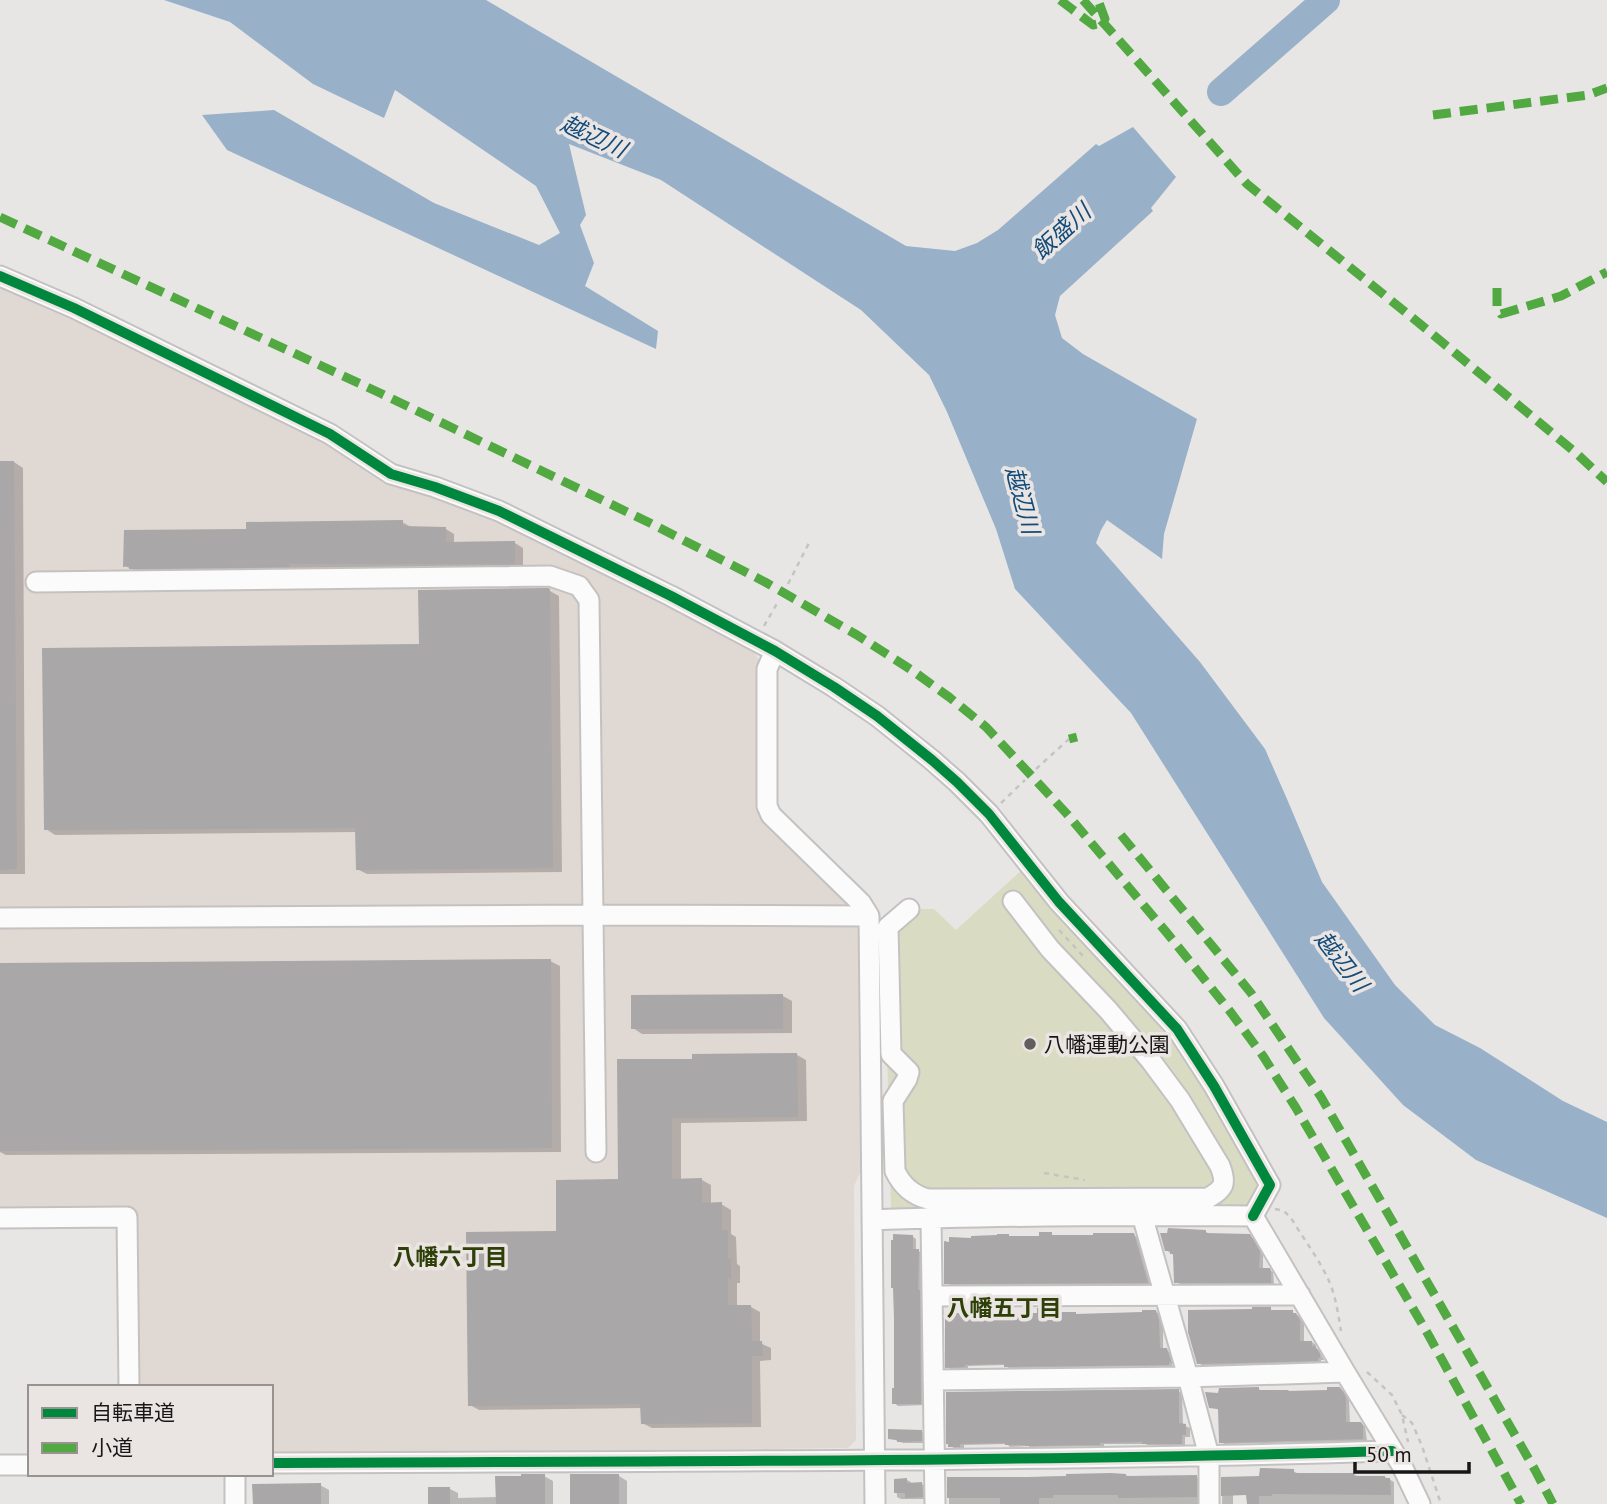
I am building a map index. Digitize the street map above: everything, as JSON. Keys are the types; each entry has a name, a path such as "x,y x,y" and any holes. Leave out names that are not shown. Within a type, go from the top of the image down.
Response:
{"street":[{"path":"0,276 86,314 317,428 391,474 499,511 671,596 775,651 834,687 908,739 989,814 1059,902 1177,1029 1214,1086 1270,1185 1255,1213"},
{"path":"36,582 550,576 579,586 589,600 596,1152"},
{"path":"775,651 767,669 767,806 772,815 861,904 875,923 891,1054 909,1072 893,1101 895,1171 907,1189 916,1196 928,1199 1182,1206 1255,1213"},
{"path":"872,1220 1142,1215 1208,1198 1223,1186 1224,1177 1220,1166 1180,1100 1151,1061 1051,949 1013,901"},
{"path":"0,918 592,915 875,923 909,909"},
{"path":"875,923 872,1220 875,1504"},
{"path":"1255,1213 1300,1295 1353,1369 1420,1504"},
{"path":"1142,1215 1209,1456 1209,1504"},
{"path":"0,1218 127,1217 129,1385"},
{"path":"931,1218 934,1504"},
{"path":"933,1296 1300,1295"},
{"path":"933,1380 1188,1377 1353,1369"},
{"path":"273,1463 1397,1457"},
{"path":"0,1465 28,1465"},
{"path":"235,1476 235,1504"}],"path":[{"path":"788,584 810,541"},
{"path":"763,629 779,600"},
{"path":"1036,769 1069,739"},
{"path":"999,805 1025,780"},
{"path":"1255,1213 1275,1209 1291,1218 1329,1282 1344,1337"},
{"path":"1353,1369 1392,1395 1409,1438 1408,1451 1397,1457"},
{"path":"1402,1415 1412,1423 1441,1504"}],"shaded area":[{"path":"0,287 63,314 326,443 387,483 496,519 752,649 759,660 759,809 764,819 859,916 860,1173 854,1186 856,1440 848,1448 273,1454 273,1385 134,1385 132,1210 0,1211"}],"green space":[{"name":"八幡運動公園","path":"1024,868 1140,1002 1206,1086 1260,1180 1247,1207 891,1209 884,934 921,909 934,909 956,930"}],"water":[{"name":"越辺川","path":"164,0 486,0 906,246 955,251 977,243 998,230 1096,144 1099,146 1133,127 1176,177 1151,208 1153,211 1060,296 1055,315 1062,338 1083,354 1197,419 1164,534 1162,559 1107,520 1096,543 1200,662 1265,749 1322,882 1395,985 1435,1025 1480,1048 1563,1101 1607,1122 1607,1218 1476,1160 1403,1105 1324,1018 1131,713 1015,589 996,529 929,375 861,310 661,180 569,144 586,215 580,225 594,263 585,286 658,331 656,349 227,150 202,115 274,110 434,203 539,245 560,233 536,186 395,90 384,118 313,84 230,22"}],"building":[{"path":"0,461 14,461 17,869 0,870"},
{"path":"403,520 403,526 446,527 446,542 515,541 515,564 123,567 124,530 246,529 246,522"},
{"path":"548,588 553,868 356,870 355,828 44,830 42,648 419,644 418,590"},
{"path":"551,959 552,1148 0,1151 0,963"},
{"path":"783,994 783,1029 631,1029 631,995"},
{"path":"797,1053 798,1117 672,1118 672,1179 702,1178 702,1203 722,1202 722,1230 728,1230 728,1259 731,1259 728,1305 751,1305 752,1341 762,1341 763,1356 752,1356 752,1423 641,1424 640,1404 468,1406 466,1232 556,1231 556,1180 618,1179 617,1059 692,1059 692,1054"},
{"path":"1168,1228 1206,1230 1206,1233 1250,1234 1260,1251 1259,1268 1270,1268 1271,1283 1174,1283 1173,1254 1165,1251 1160,1233 1167,1233"},
{"path":"1039,1232 1052,1232 1052,1235 1134,1233 1148,1283 944,1284 944,1241 949,1242 949,1237 971,1238 997,1234 1039,1236"},
{"path":"893,1234 913,1235 913,1249 919,1249 921,1404 892,1404"},
{"path":"1252,1307 1293,1310 1300,1320 1300,1341 1312,1341 1312,1346 1315,1346 1320,1354 1318,1361 1197,1364 1188,1332 1188,1310"},
{"path":"1037,1308 1059,1308 1059,1312 1076,1314 1156,1310 1160,1348 1167,1348 1171,1362 1169,1365 1004,1367 1004,1364 945,1368 945,1313 1037,1313"},
{"path":"1259,1387 1259,1390 1288,1391 1340,1387 1346,1397 1346,1422 1361,1422 1363,1439 1219,1443 1218,1409 1209,1408 1205,1392 1218,1393 1219,1388"},
{"path":"1179,1389 1179,1423 1186,1424 1186,1435 1182,1435 1182,1444 1142,1442 1025,1446 1005,1443 960,1444 960,1447 948,1447 946,1444 946,1392"},
{"path":"888,1429 922,1430 922,1441 897,1442 888,1439"},
{"path":"1260,1468 1294,1469 1294,1473 1385,1476 1390,1478 1391,1495 1272,1494 1259,1496 1259,1504 1247,1504 1246,1495 1221,1496 1221,1477 1259,1476"},
{"path":"1111,1473 1126,1476 1197,1475 1197,1497 1053,1495 1053,1498 1039,1498 1039,1504 1000,1504 1000,1498 947,1498 947,1477"},
{"path":"545,1474 545,1504 496,1504 495,1476"},
{"path":"570,1474 619,1474 619,1504 570,1504"},
{"path":"907,1478 907,1483 922,1482 923,1497 905,1498 905,1493 894,1493 894,1479"},
{"path":"321,1483 321,1504 253,1504 252,1484"},
{"path":"428,1487 450,1487 450,1504 428,1504"}],"waterway":[{"name":"飯盛川","path":"1221,92 1326,0"}],"marked path":[{"path":"1060,0 1093,25 1102,23 1105,19 1098,0"},
{"path":"1083,0 1247,184 1575,452 1607,482"},
{"path":"1433,115 1588,95 1607,88"},
{"path":"0,217 380,393 650,523 765,582 913,671 986,727 1067,814 1167,933 1263,1056 1429,1336 1521,1504"},
{"path":"1497,288 1497,307 1501,314 1561,296 1607,272"},
{"path":"1069,739 1077,737"},
{"path":"1121,835 1251,993 1321,1097 1553,1504"}],"cycle path":[{"path":"0,276 74,308 330,434 391,474 499,511 671,596 775,651 877,716 932,760 989,814 1059,902 1177,1029 1214,1086 1270,1185 1253,1216"},
{"path":"273,1463 972,1459 1392,1451"}],"place":[{"name":"八幡運動公園","path":"1030,1044"}],"district":[{"name":"八幡六丁目","path":"450,1256"},
{"name":"八幡五丁目","path":"1004,1307"}]}
